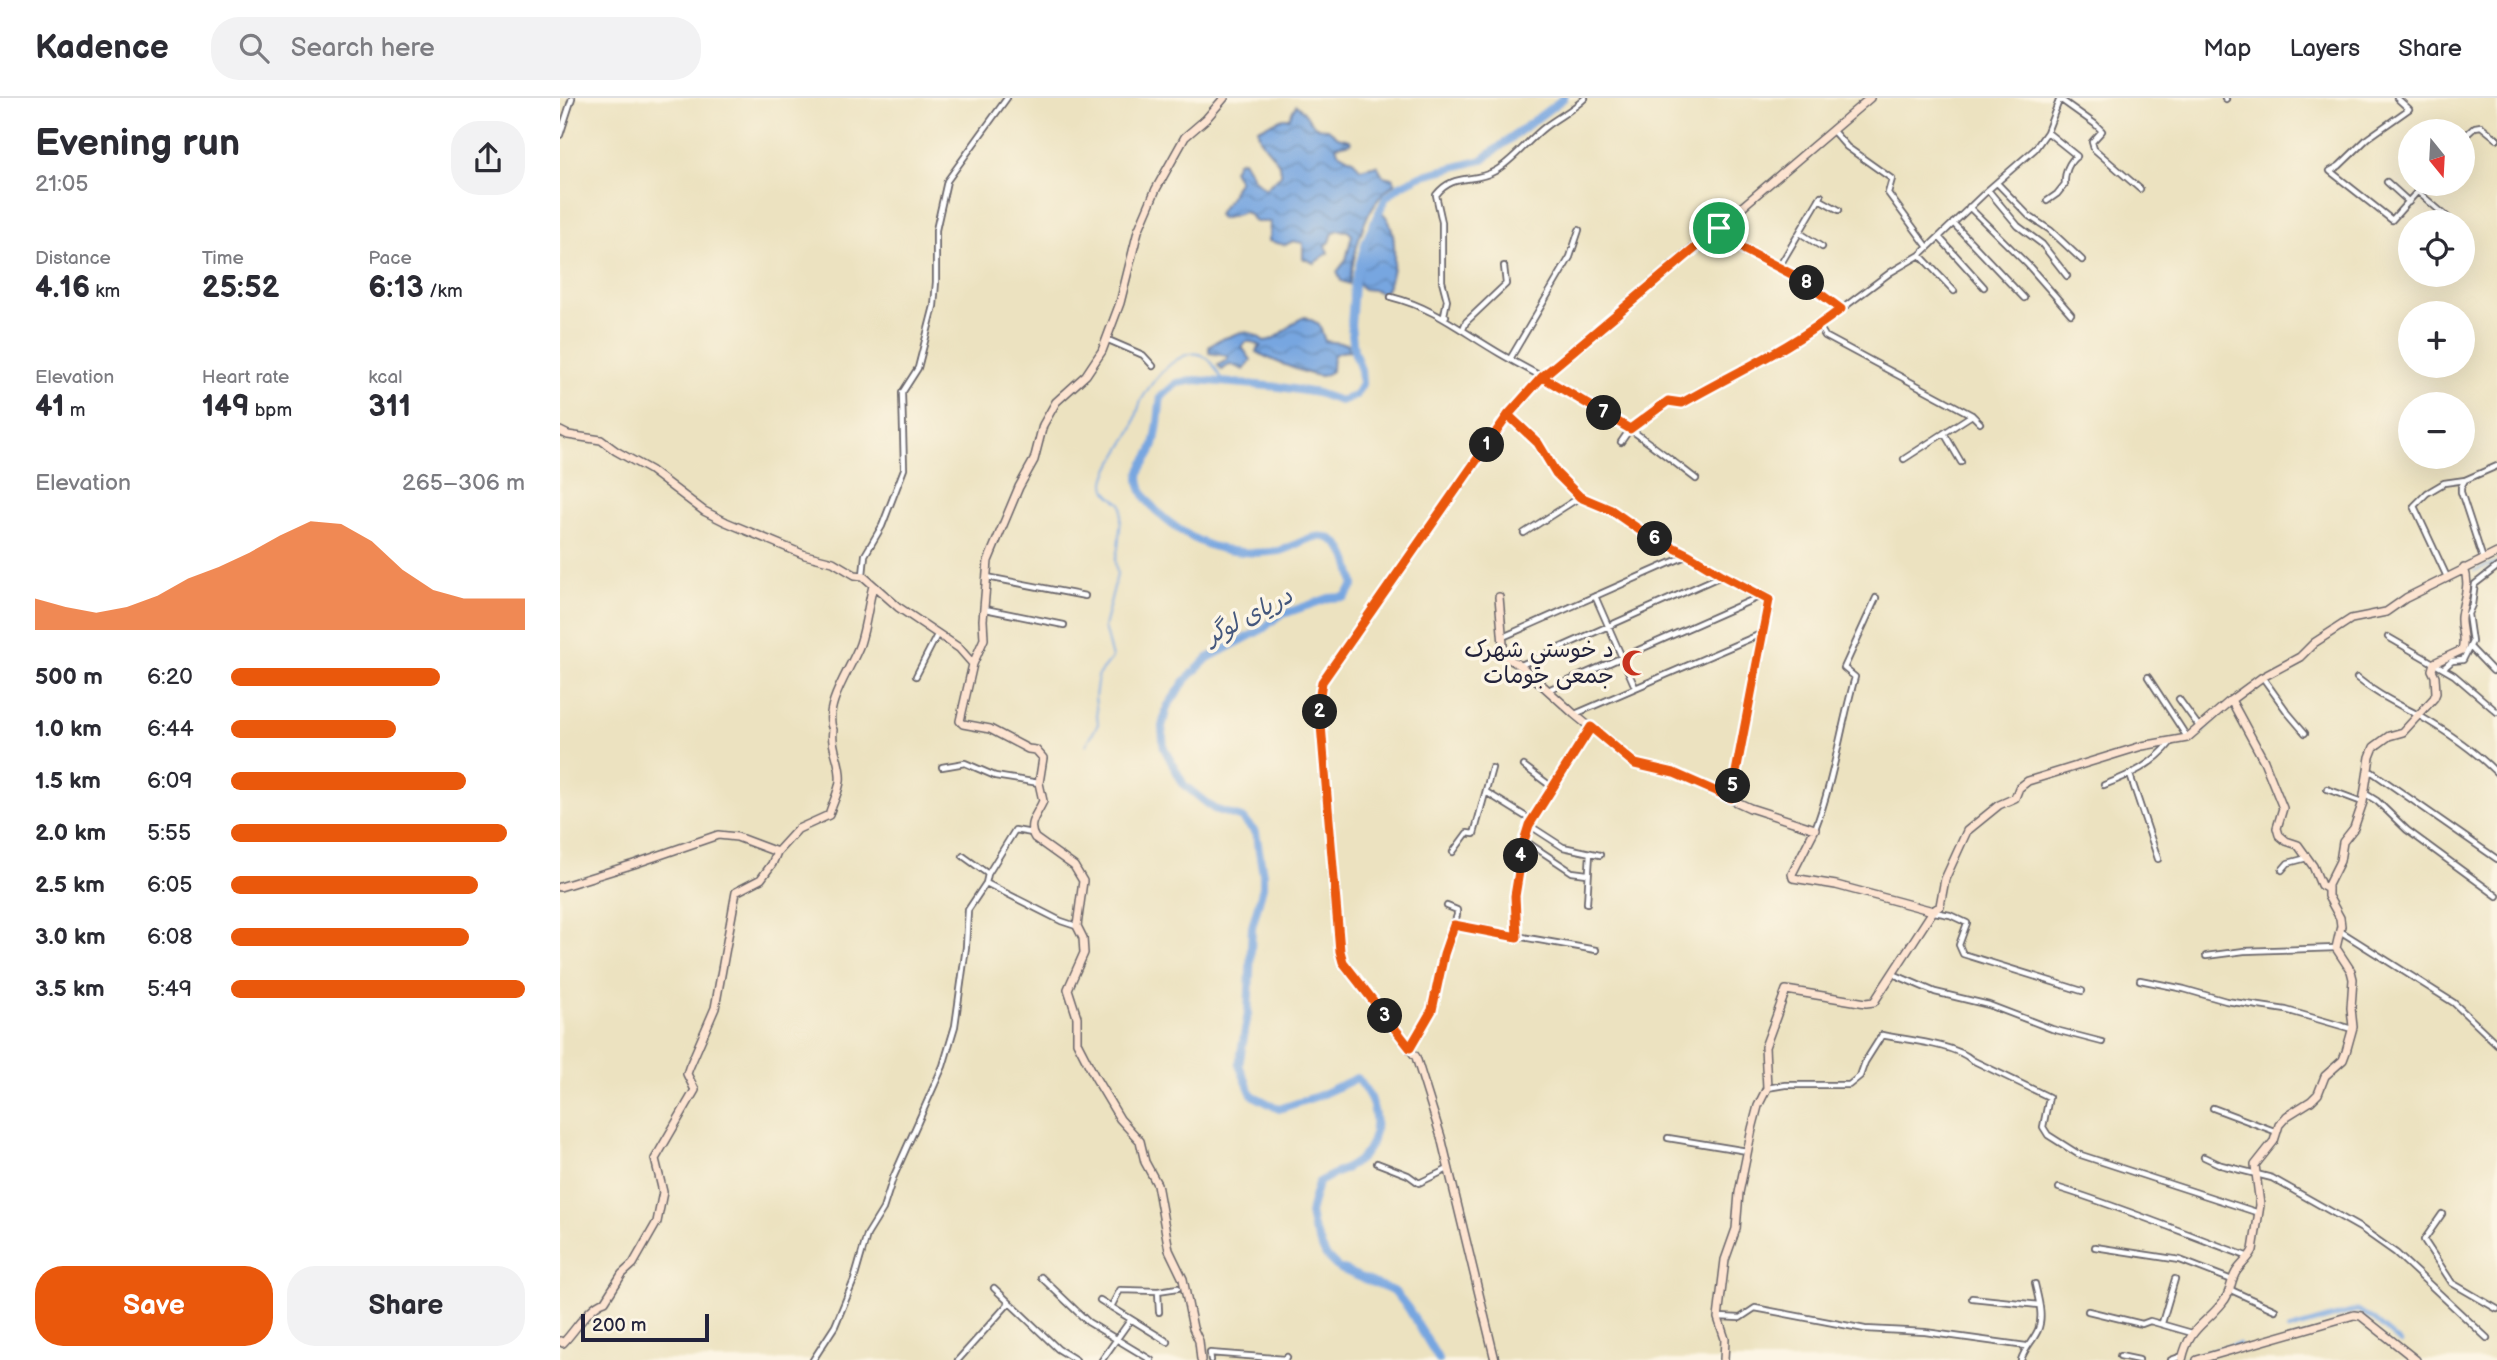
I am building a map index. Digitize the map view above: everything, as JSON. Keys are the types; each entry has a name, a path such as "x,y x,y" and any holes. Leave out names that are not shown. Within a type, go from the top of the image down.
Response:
{"street":[{"path":"560,135 572,98"},
{"path":"863,576 865,555 882,526 904,469 902,393 918,368 934,306 936,230 947,181 1007,98"},
{"path":"1200,1360 1199,1342 1193,1328 1183,1279 1170,1250 1157,1184 1145,1162 1140,1141 1120,1119 1077,1042 1077,1017 1068,989 1084,953 1083,938 1077,926 1083,886 1081,876 1074,866 1032,833 1031,826 1043,801 1039,783 1044,762 1036,750 1028,749 990,729 961,723 973,664 982,646 988,561 1018,487 1034,460 1044,425 1056,401 1077,384 1102,351 1120,303 1138,231 1156,189 1185,137 1206,119 1224,98"},
{"path":"1453,323 1444,315 1447,300 1442,281 1442,222 1436,195 1445,184 1458,179 1481,177 1496,171 1546,126 1564,116 1585,98"},
{"path":"1495,1360 1421,1070 1410,1048 1343,962 1340,951 1319,691 1325,674 1508,415 1542,377 1870,98"},
{"path":"2397,98 2409,109 2368,138 2339,166 2330,171 2392,220 2414,196"},
{"path":"1621,442 1630,429 1668,401 1682,403 1819,326 1891,272 1920,255 2035,149 2047,132 2060,99 2102,131 2092,142 2094,149 2140,189"},
{"path":"2475,127 2481,127 2497,139"},
{"path":"1832,130 1847,147 1892,179 1888,193 1927,246"},
{"path":"2047,132 2077,156 2072,159 2064,177 2065,184 2047,201"},
{"path":"2387,182 2409,202"},
{"path":"1997,183 2029,216 2050,230 2082,260"},
{"path":"1988,190 2018,226 2042,244 2067,276"},
{"path":"2423,196 2439,210"},
{"path":"1779,267 1820,197 1839,210"},
{"path":"1969,207 2028,265 2071,314"},
{"path":"1953,223 2024,298"},
{"path":"1719,228 1745,250 1799,278 1841,309"},
{"path":"1510,359 1570,257 1580,230"},
{"path":"1800,233 1822,247"},
{"path":"1938,237 1984,288"},
{"path":"1920,255 1954,291"},
{"path":"1463,329 1466,322 1506,284 1504,266"},
{"path":"1391,297 1407,301 1453,323 1630,429 1696,479"},
{"path":"1819,326 1825,336 1972,415 1980,423"},
{"path":"1106,339 1143,355 1153,366"},
{"path":"1508,415 1538,443 1556,473 1580,497 1611,510 1644,533 1689,555 1770,602 1731,798"},
{"path":"1904,459 1972,415"},
{"path":"560,431 568,435 601,440 650,470 704,511 726,522 863,576 898,607 960,648 973,664"},
{"path":"1944,433 1961,462"},
{"path":"2447,577 2414,506 2427,493 2444,483 2465,480 2497,466"},
{"path":"2465,480 2461,492 2483,559"},
{"path":"1524,533 1580,497"},
{"path":"1724,1360 1725,1339 1718,1317 1725,1260 1737,1229 1739,1193 1747,1151 1758,1106 1767,1088 1765,1047 1786,990 1874,1002 1933,912 1940,906 1945,879 1967,831 1999,805 2015,798 2019,788 2028,781 2142,746 2187,738 2262,677 2300,656 2314,643 2351,619 2386,612 2406,598 2497,553"},
{"path":"1503,637 1689,555"},
{"path":"2444,668 2452,662 2463,660 2470,647 2472,642 2469,614 2475,584 2497,567"},
{"path":"2171,1360 2182,1358 2192,1333 2220,1306 2231,1290 2238,1268 2250,1257 2260,1196 2255,1165 2274,1142 2287,1116 2318,1094 2325,1076 2343,1060 2352,1029 2352,974 2336,948 2340,918 2332,907 2328,889 2330,878 2340,861 2343,842 2354,828 2363,802 2374,747 2389,736 2403,732 2419,716 2435,693 2432,670 2434,663 2462,650 2465,641 2460,619 2468,581 2464,568"},
{"path":"1521,666 1722,575"},
{"path":"987,577 1084,596"},
{"path":"560,1341 563,1343 583,1317 605,1301 622,1274 629,1269 657,1222 663,1192 655,1159 695,1090 687,1074 715,1008 736,892 761,879 777,852 798,829 829,815 840,783 839,765 830,739 833,730 829,723 830,716 836,694 860,644 873,586"},
{"path":"1595,596 1636,687"},
{"path":"1548,690 1762,596"},
{"path":"1499,597 1504,656 1521,666 1635,764 1674,773 1750,808 1815,829"},
{"path":"1876,598 1843,668 1855,677 1821,812 1791,874 1793,878 1836,885 1950,915 1967,923 1959,945 1963,954 2082,991"},
{"path":"985,610 1064,625"},
{"path":"916,676 937,633"},
{"path":"1574,714 1763,633"},
{"path":"2388,636 2444,668 2497,712"},
{"path":"2470,647 2493,671"},
{"path":"2148,677 2187,738"},
{"path":"2262,677 2305,733"},
{"path":"2357,678 2373,691 2419,716 2479,755 2497,773"},
{"path":"2179,699 2200,728"},
{"path":"2232,702 2264,761 2283,808 2277,828 2279,835 2298,845 2320,885 2328,889"},
{"path":"1517,937 1515,896 1524,841 1530,822 1591,727"},
{"path":"2104,785 2130,775 2163,752 2171,742"},
{"path":"942,767 965,763 995,776 1039,783"},
{"path":"1524,766 1552,787"},
{"path":"1452,852 1467,833 1474,834 1492,768"},
{"path":"2368,773 2372,772 2497,859"},
{"path":"2130,775 2158,859"},
{"path":"2327,789 2363,802"},
{"path":"1486,792 1563,847 1600,855"},
{"path":"2364,793 2377,800 2407,830 2497,896"},
{"path":"813,1360 835,1326 855,1280 866,1235 883,1209 893,1178 943,1066 955,1026 968,910 1015,830 1032,833"},
{"path":"560,887 718,835 737,837 777,852"},
{"path":"1524,841 1572,872 1587,874"},
{"path":"1587,904 1590,853"},
{"path":"963,856 988,874"},
{"path":"2282,870 2288,863 2307,858"},
{"path":"986,883 1061,921 1077,926"},
{"path":"1410,1048 1432,1010 1457,910 1447,906"},
{"path":"1454,925 1596,950"},
{"path":"2340,931 2454,1003 2497,1044"},
{"path":"2206,956 2244,951 2336,948"},
{"path":"1893,974 1935,992 1989,1004 2052,1029 2102,1042"},
{"path":"2140,980 2226,1001 2286,1010 2352,1029"},
{"path":"1767,1088 1785,1085 1849,1085 1860,1076 1865,1062 1882,1035 1936,1045 1966,1054 1972,1060 2049,1097 2043,1127 2048,1135 2078,1154 2259,1213"},
{"path":"2213,1108 2277,1132"},
{"path":"1668,1138 1747,1151"},
{"path":"2204,1157 2272,1178 2362,1229 2396,1253 2487,1338"},
{"path":"1377,1163 1399,1171 1419,1183 1448,1169"},
{"path":"2059,1188 2115,1205 2172,1230 2250,1257"},
{"path":"2442,1214 2424,1240 2452,1283 2497,1308"},
{"path":"2095,1247 2180,1260 2232,1280"},
{"path":"1041,1277 1088,1322 1152,1360"},
{"path":"2161,1323 2175,1279"},
{"path":"2021,1360 2026,1346 2039,1327 2035,1284"},
{"path":"994,1287 1058,1349 1076,1360"},
{"path":"1111,1307 1120,1290 1158,1291 1178,1288"},
{"path":"2231,1290 2275,1310"},
{"path":"1158,1291 1159,1312"},
{"path":"1972,1298 2039,1306"},
{"path":"1100,1300 1168,1342"},
{"path":"958,1360 1009,1303"},
{"path":"1718,1317 1740,1318 1755,1308 1865,1329 1925,1332 2026,1346"},
{"path":"2088,1311 2143,1324 2150,1321 2161,1323 2192,1333"},
{"path":"2197,1360 2361,1315 2416,1360"},
{"path":"1102,1360 1130,1319"},
{"path":"1211,1360 1210,1353 1262,1358 1287,1357"},
{"path":"2120,1356 2139,1360"}],"water":[{"path":"1296,105 1313,124 1350,140 1351,143 1336,146 1338,152 1354,161 1360,169 1377,165 1383,176 1393,178 1395,183 1384,192 1368,215 1354,256 1349,284 1341,281 1337,272 1346,260 1352,235 1348,231 1338,230 1333,233 1330,242 1325,245 1328,253 1314,263 1303,258 1303,243 1293,241 1285,245 1269,241 1270,222 1255,222 1244,212 1222,219 1218,215 1239,181 1233,170 1237,162 1243,160 1254,179 1265,189 1281,175 1278,163 1262,142 1258,129 1289,118"},
{"path":"1381,212 1387,218 1394,239 1391,277 1382,294 1363,289 1358,284 1363,258"},
{"path":"1305,317 1319,324 1325,341 1348,344 1349,351 1338,352 1333,358 1332,371 1324,375 1307,373 1267,357 1256,351 1261,346 1252,342 1246,342 1242,347 1251,360 1244,370 1230,364 1222,370 1218,365 1227,360 1228,356 1209,353 1209,347 1214,343 1240,333 1252,333 1264,341 1276,338"}],"waterway":[{"name":"دریای لوگر","path":"1439,1360 1408,1308 1395,1292 1338,1268 1326,1256 1313,1228 1310,1213 1318,1183 1357,1162 1373,1138 1375,1117 1364,1087 1357,1078 1318,1096 1279,1109 1252,1095 1239,1065 1248,1013 1252,927 1263,887 1256,833 1242,818 1214,809 1184,785 1164,748 1162,727 1167,707 1185,681 1208,658 1263,629 1278,616 1329,598 1345,597 1354,585 1349,563 1343,549 1325,537 1307,539 1279,551 1263,552 1230,551 1204,543 1180,530 1157,511 1141,489 1139,474 1154,444 1161,397 1177,383 1196,380 1280,387 1317,393 1340,401 1355,396 1362,384 1351,325 1354,285 1366,241 1386,197 1420,176 1482,160 1564,98"},
{"path":"1086,745 1098,724 1095,697 1098,675 1112,658 1104,627 1117,575 1115,561 1122,508 1121,503 1106,490 1106,477 1132,430 1142,399 1153,382 1170,365 1189,354 1199,354 1210,361 1223,381"},
{"path":"2474,571 2497,562"},
{"path":"2481,576 2497,564"},
{"path":"2468,627 2465,617 2471,599"},
{"path":"2458,658 2466,649 2469,636"},
{"path":"2441,667 2450,660"},
{"path":"2245,694 2255,687"},
{"path":"2200,733 2217,717"},
{"path":"2288,1330 2358,1310 2401,1343"},
{"path":"2183,1360 2239,1344"}],"place":[{"name":"د خوستي شهرک جمعی جومات","path":"1635,663"}],"route":[{"path":"1719,228 1542,377 1508,415 1325,674 1319,691 1319,701 1340,951 1343,962 1410,1048 1432,1010 1444,954 1454,925 1517,937 1515,896 1529,825 1591,727 1635,764 1674,773 1731,798 1769,600 1644,533 1611,510 1580,497 1556,473 1538,443 1508,415 1542,377 1630,429 1668,401 1682,403 1785,347 1841,309 1799,278 1745,250 1719,228"}]}
